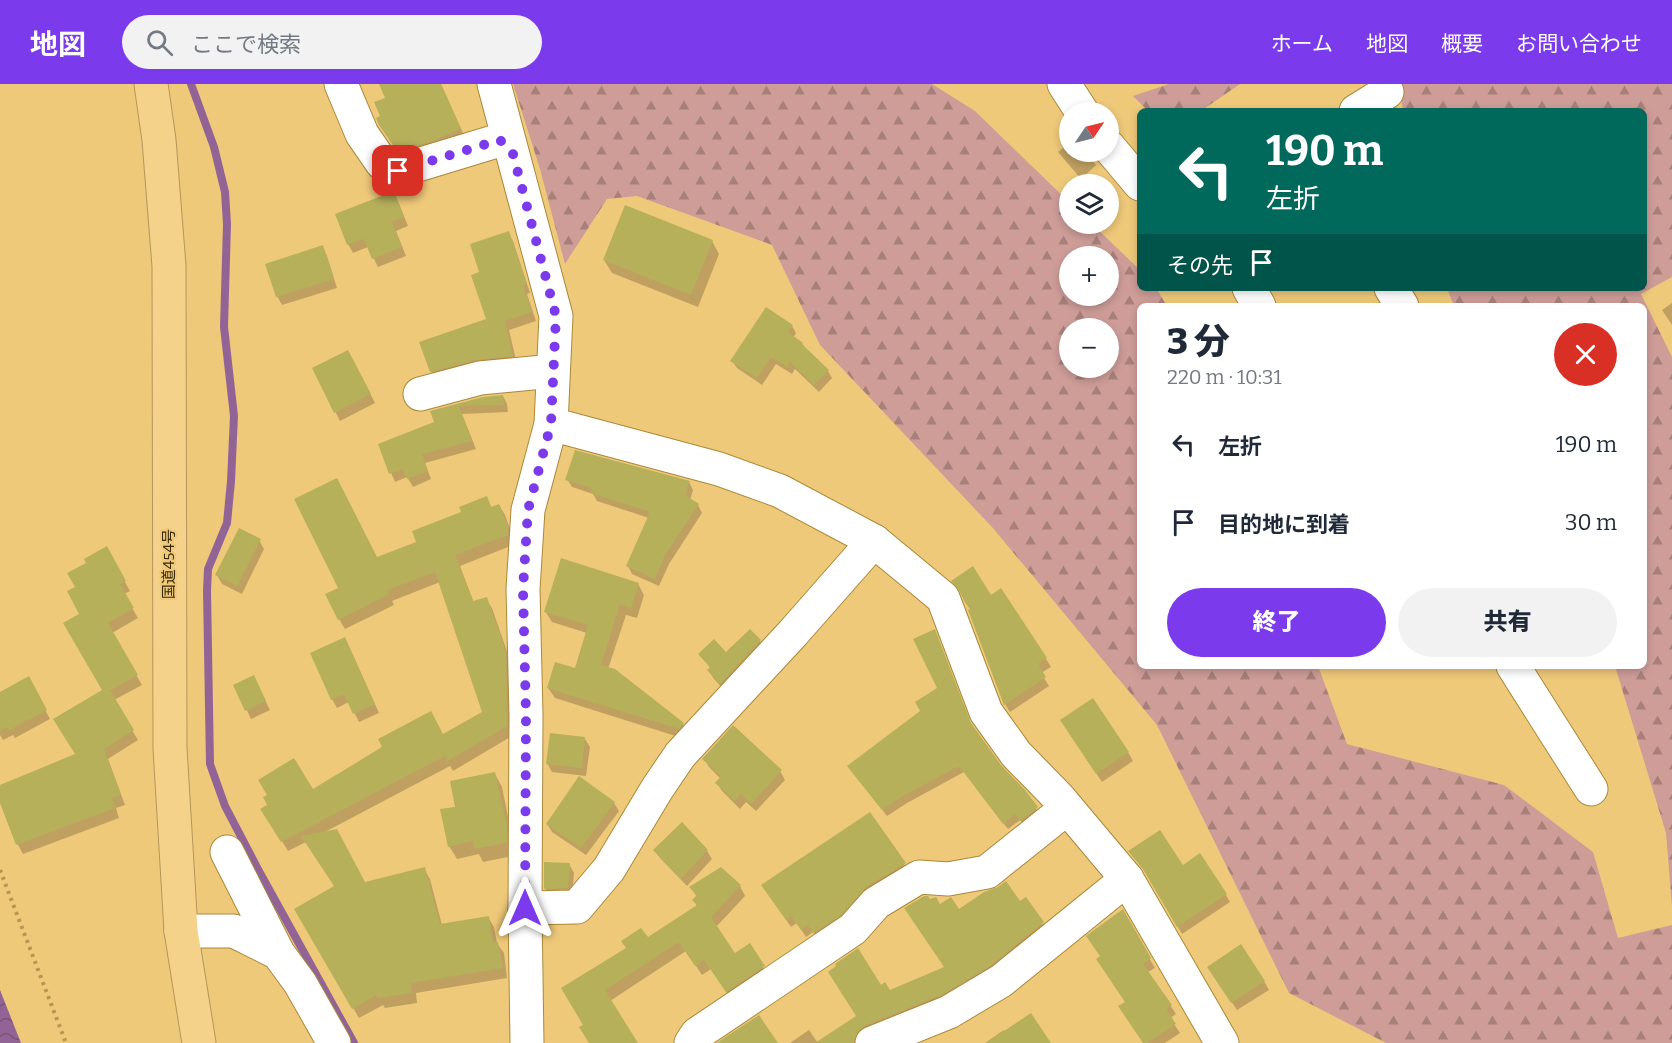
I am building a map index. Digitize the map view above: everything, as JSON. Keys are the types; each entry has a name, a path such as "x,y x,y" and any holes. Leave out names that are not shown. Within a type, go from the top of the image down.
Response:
{"highway":[{"name":"国道454号","path":"151,84 159,140 169,266 170,748 181,931 199,1043"}],"street":[{"path":"341,84 362,134 382,163 398,171 507,147"},
{"path":"474,84 507,147"},
{"path":"494,84 507,147 556,316 551,424 528,510 523,589 526,715 527,1043"},
{"path":"1064,84 1076,102"},
{"path":"1361,108 1387,92"},
{"path":"1119,159 1137,180"},
{"path":"420,394 480,378 553,371"},
{"path":"551,424 729,473 780,491 874,541 943,598 986,712 1016,754 1067,808 1127,879 1222,1043"},
{"path":"525,908 577,907 609,869 680,754 793,633 874,541"},
{"path":"1515,669 1591,789"},
{"path":"691,1043 697,1034 853,929 876,903 920,877 948,879 987,872 1067,808"},
{"path":"227,852 278,953 300,983 334,1043"},
{"path":"872,1043 949,1012 1002,981 1127,879"},
{"path":"181,931 234,931 278,953"}],"path":[{"path":"0,870 66,1043"}],"green space":[{"path":"513,84 932,84 975,111 1059,192 1059,234 1102,234 1115,246 1059,246 1059,306 1119,306 1119,250 1137,267 1137,291 1158,291 1165,303 1137,303 1137,669 1319,669 1347,744 1504,785 1593,852 1618,938 1672,925 1672,1043 1386,1043 1289,993 1157,725 992,527 820,345 772,245 637,196 607,199 565,264 540,169"},
{"path":"1169,84 1240,84 1205,108 1145,108 1133,96"},
{"path":"1399,84 1672,84 1672,277 1647,291 1647,108 1403,108"},
{"path":"1448,291 1646,291 1641,294 1645,303 1453,303"},
{"path":"1647,306 1672,357 1672,907 1666,833 1616,669 1647,669"}],"water":[{"path":"0,990 21,1043 0,1043"}],"building":[{"path":"379,84 441,84 461,129 400,151 395,148 376,118 380,116 374,102 385,98"},
{"path":"394,191 404,217 392,222 402,247 372,259 364,239 347,245 335,214"},
{"path":"625,205 713,240 691,295 603,260"},
{"path":"509,231 527,284 523,285 532,312 505,321 513,356 475,360 430,372 419,342 486,319 471,275 479,272 470,244"},
{"path":"323,245 334,279 276,297 265,264"},
{"path":"766,307 793,325 788,332 803,343 829,370 814,385 790,362 787,367 771,357 757,378 730,361"},
{"path":"348,350 371,394 334,413 312,368"},
{"path":"503,395 504,405 459,406 472,441 422,454 428,471 407,479 403,469 389,474 378,444 434,422 430,411 483,397"},
{"path":"575,450 690,481 685,495 699,504 665,555 655,579 626,566 650,512 591,493 592,488 565,480"},
{"path":"337,478 377,557 416,542 412,531 461,512 459,507 487,496 491,507 499,504 508,526 508,535 455,555 473,601 487,597 506,652 507,726 446,762 445,756 281,842 260,809 267,805 263,797 267,795 258,780 294,758 313,789 382,747 378,739 431,711 443,734 482,712 435,572 387,590 389,594 338,620 325,594 338,588 294,499"},
{"path":"239,528 261,539 237,586 215,575"},
{"path":"107,546 126,581 120,584 134,608 108,623 138,675 110,690 134,730 104,749 121,795 112,798 115,808 16,845 0,803 0,785 75,754 53,719 102,690 63,623 79,614 67,591 75,587 67,573 86,563 84,559"},
{"path":"561,558 639,583 631,608 620,604 601,665 615,669 684,723 679,729 547,688 555,662 575,668 588,625 544,612"},
{"path":"973,566 991,595 1001,588 1047,658 1038,664 1046,677 1004,705 968,610 970,609 960,591 951,581"},
{"path":"750,629 761,640 720,684 707,670 710,667 698,654 714,639 726,652"},
{"path":"935,629 971,723 1001,765 1038,807 1020,821 1015,814 1003,824 959,766 882,810 847,766 920,711 915,702 937,688 913,639"},
{"path":"345,637 375,704 353,714 344,694 331,700 310,653"},
{"path":"254,675 266,701 245,711 233,685"},
{"path":"29,676 47,710 9,730 7,727 0,731 0,692"},
{"path":"1093,698 1129,752 1096,774 1060,720"},
{"path":"733,725 782,770 751,804 741,794 735,801 715,783 721,776 702,759"},
{"path":"550,733 585,737 582,768 546,764"},
{"path":"495,772 507,827 507,843 474,849 473,841 448,847 440,809 455,807 450,781"},
{"path":"579,776 615,802 581,848 546,824"},
{"path":"870,812 906,863 866,887 841,915 813,933 808,925 801,930 791,916 786,920 761,885"},
{"path":"682,822 708,850 681,879 653,850"},
{"path":"337,829 365,882 425,867 440,924 489,916 493,942 498,942 503,968 411,983 412,993 378,998 376,995 352,1009 294,909 334,886 301,836"},
{"path":"1160,830 1183,865 1200,853 1227,894 1177,927 1143,869 1128,851"},
{"path":"544,862 570,863 568,888 544,889"},
{"path":"721,867 741,885 711,917 735,953 750,943 765,966 726,992 704,960 695,966 679,942 605,990 638,1043 589,1043 579,1027 583,1025 561,988 626,948 621,941 641,928 648,937 697,905 692,900 697,895 689,887"},
{"path":"1006,881 1020,901 1026,897 1044,922 990,966 941,995 864,1026 857,1032 854,1043 815,1043 856,1016 828,972 836,966 835,964 858,948 881,985 885,982 890,990 944,967 904,908 928,896 930,899 936,897 940,904 951,897 959,909 984,892"},
{"path":"1123,909 1151,958 1143,964 1172,1005 1166,1009 1176,1024 1147,1043 1143,1043 1118,1006 1125,1002 1096,959 1100,956 1086,936"},
{"path":"1241,944 1265,981 1231,1003 1207,967"},
{"path":"1031,1013 1051,1043 986,1043"},
{"path":"759,1015 778,1043 717,1043 727,1036"}],"waterway":[{"path":"191,84 214,147 225,192 227,224 224,327 234,416 227,523 208,569 210,764 225,806 354,1043"}],"route":[{"path":"398,171 500,140 513,154 556,316 551,424 528,510 523,589 526,715 525,908"}]}
